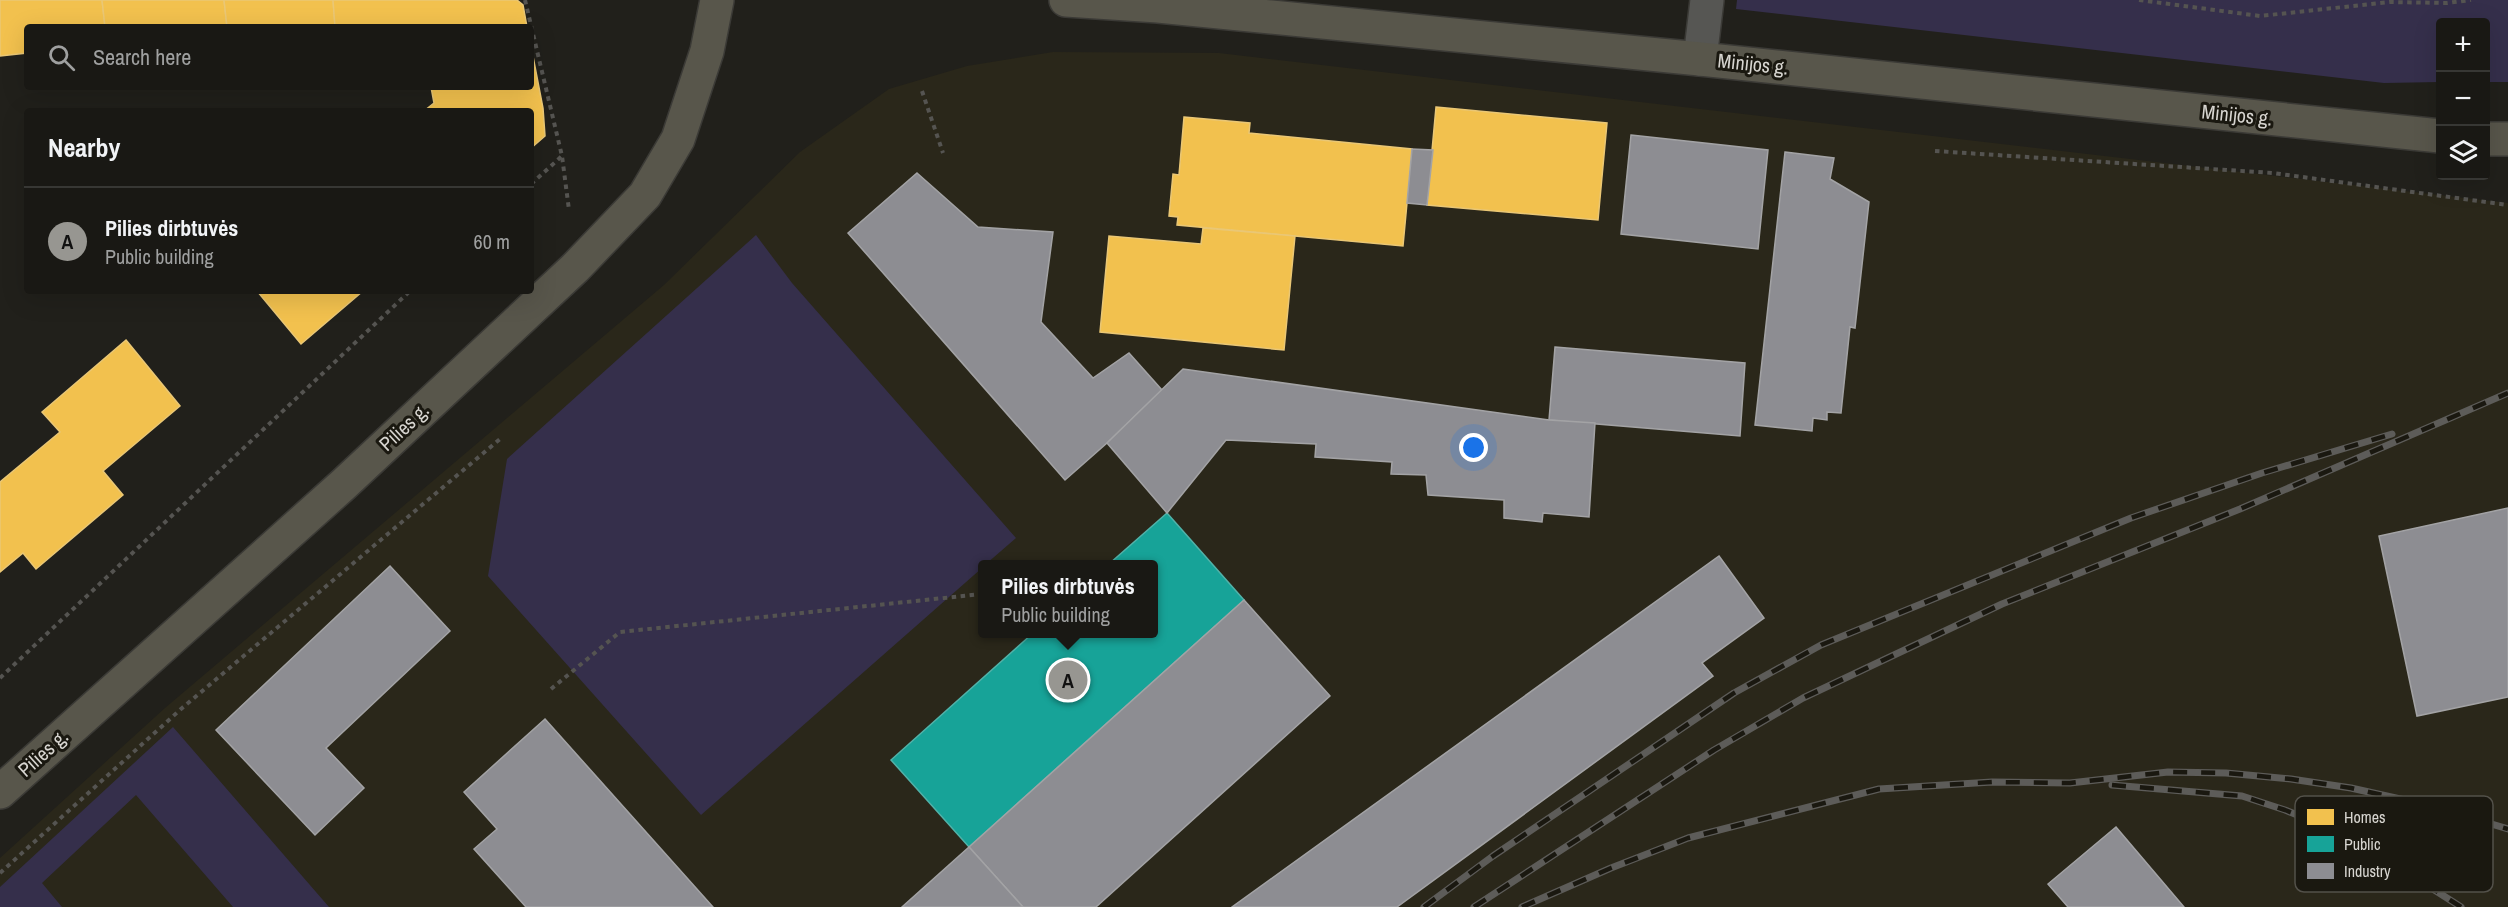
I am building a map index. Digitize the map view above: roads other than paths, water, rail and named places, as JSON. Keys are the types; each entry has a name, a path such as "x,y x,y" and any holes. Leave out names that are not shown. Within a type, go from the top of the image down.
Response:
{"main road":[{"name":"Pilies g.","path":"0,792 344,484 576,268 645,195 678,139 707,51 717,0"},
{"name":"Minijos g.","path":"1065,0 1181,8 1700,58 2436,136"},
{"path":"2490,139 2508,139"}],"street":[{"path":"1700,58 1707,0"}],"railway":[{"path":"1474,907 1714,750 1803,698 2002,604 2240,509 2508,393"},
{"path":"1424,907 1493,856 1734,693 1821,645 2131,518 2262,473 2392,434"},
{"path":"1522,907 1611,868 1688,838 1879,789 1992,782 2070,783 2168,772 2226,773 2291,779 2387,796"},
{"path":"2112,785 2242,796 2295,814"},
{"path":"2493,825 2508,829"},
{"path":"2438,892 2461,907"}],"place":[{"name":"Pilies dirbtuvės","path":"1068,680"}]}
